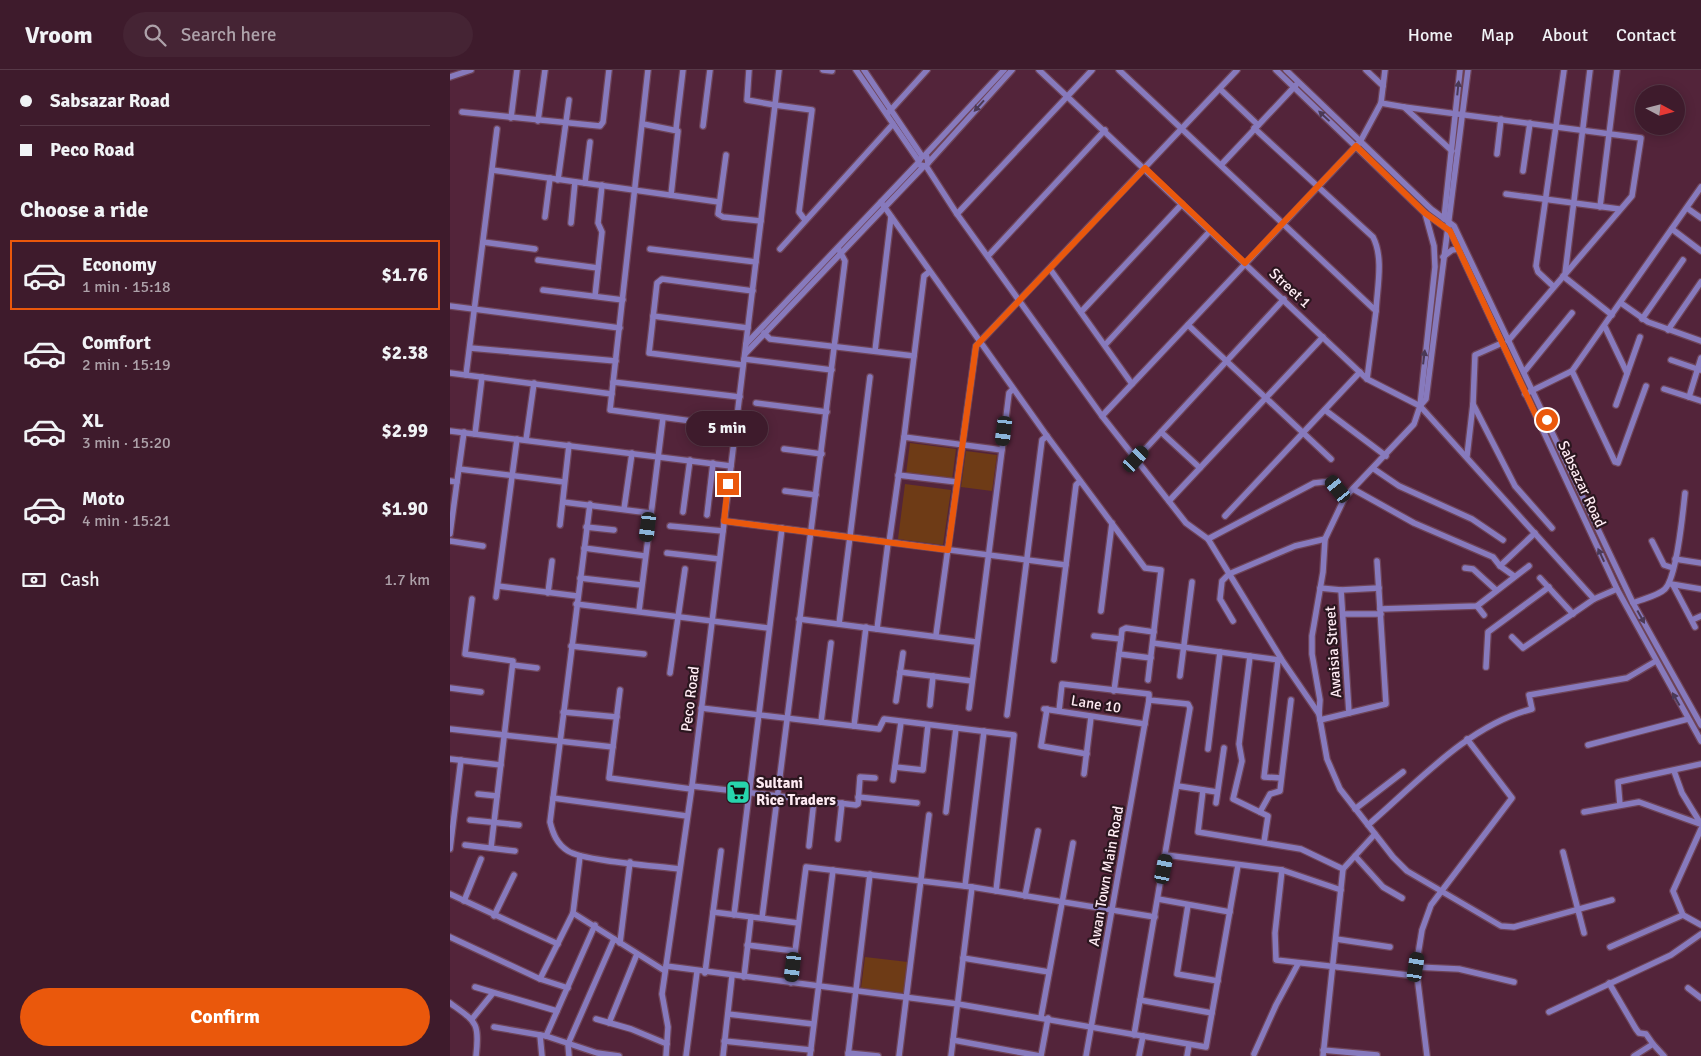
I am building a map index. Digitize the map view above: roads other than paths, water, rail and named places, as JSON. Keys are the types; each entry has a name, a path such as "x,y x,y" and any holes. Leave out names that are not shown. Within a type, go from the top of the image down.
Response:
{"street":[{"path":"450,77 471,70"},
{"path":"511,118 517,70"},
{"path":"538,121 545,70"},
{"path":"462,112 565,124 600,126 603,122 609,70"},
{"path":"648,70 610,409 612,411 736,427"},
{"path":"671,194 679,133 676,130 683,70"},
{"path":"703,126 710,70"},
{"path":"749,70 747,100 812,110 799,212 805,220"},
{"name":"Peco Road","path":"666,1056 668,1027 662,1001 665,969 692,788 779,70"},
{"path":"823,70 832,71"},
{"path":"856,70 889,113 1018,301 1102,416 1186,523 1208,539 1280,660 1319,717"},
{"path":"864,70 889,113 893,124 923,161"},
{"path":"889,113 927,70"},
{"path":"744,360 763,332 883,205 1004,70"},
{"path":"923,161 1012,70"},
{"name":"Street 1","path":"1039,70 1068,95 1367,379 1420,406 1468,456 1594,599"},
{"path":"957,214 1092,70"},
{"path":"1119,70 1376,310"},
{"path":"936,635 974,353 980,342 1018,301 1237,70"},
{"path":"1276,70 1446,222"},
{"path":"1286,70 1425,213 1454,226 1505,342 1533,390 1633,603 1701,724"},
{"path":"1366,70 1383,86"},
{"path":"1102,416 1358,144 1381,103 1385,70"},
{"path":"1446,222 1459,113 1460,70"},
{"path":"1420,406 1426,399 1443,257 1452,151 1468,70"},
{"path":"1553,286 1538,272 1536,266 1564,70"},
{"path":"1564,275 1590,70"},
{"path":"1600,207 1617,70"},
{"path":"1221,165 1298,82"},
{"path":"1220,89 1318,187 1373,237 1379,261 1376,310 1367,379"},
{"path":"558,180 569,100"},
{"path":"1381,103 1556,125 1642,139 1634,193 1505,342 1476,355 1468,456"},
{"path":"1404,107 1452,151"},
{"path":"1498,154 1501,119"},
{"path":"1523,171 1530,123"},
{"path":"644,124 676,130"},
{"path":"780,249 893,124"},
{"path":"466,375 497,129"},
{"path":"988,256 1104,130"},
{"path":"585,183 590,142"},
{"path":"726,155 719,202 719,216 761,221"},
{"path":"492,170 719,202"},
{"path":"545,217 550,178"},
{"path":"571,223 575,182"},
{"path":"595,296 602,232 598,223 602,185"},
{"path":"1526,394 1572,371 1701,187"},
{"path":"1506,194 1620,209"},
{"path":"1081,312 1182,204"},
{"path":"883,205 1013,389 1145,568 1161,570 1148,680"},
{"path":"1687,208 1701,218"},
{"path":"1425,213 1434,246 1435,267 1420,406 1414,424 1374,469 1345,497 1326,539 1312,636 1312,654 1320,700 1319,717 1327,759 1340,789 1375,834 1407,870 1501,926 1514,926 1612,900"},
{"path":"875,351 891,217"},
{"name":"Sabsazar Road","path":"1446,222 1505,342 1526,394 1617,589 1701,741"},
{"path":"1672,229 1701,250"},
{"path":"1105,345 1210,231"},
{"path":"483,242 535,249"},
{"path":"650,249 756,262"},
{"path":"1443,257 1447,252 1458,249"},
{"path":"762,918 845,262 840,250"},
{"path":"538,260 598,268"},
{"path":"1642,318 1683,260"},
{"path":"1050,269 1132,384"},
{"path":"877,629 924,276 929,272"},
{"path":"1564,275 1612,315"},
{"path":"753,291 659,279 649,353 744,360 832,370"},
{"path":"1668,330 1701,282"},
{"path":"543,290 623,300"},
{"path":"1136,459 1284,299"},
{"path":"1621,303 1642,318 1668,330 1701,341"},
{"path":"450,306 620,328"},
{"path":"1524,372 1572,313"},
{"path":"653,316 748,328"},
{"path":"1188,325 1331,459"},
{"path":"1605,326 1627,373"},
{"path":"746,344 763,332"},
{"path":"763,332 770,339 914,356"},
{"path":"1169,501 1323,337"},
{"path":"1616,405 1640,337"},
{"path":"470,348 616,361"},
{"path":"1689,397 1700,370 1701,358"},
{"path":"1671,360 1700,370"},
{"path":"1572,371 1614,462 1618,463 1646,386"},
{"path":"1225,516 1360,372"},
{"path":"450,373 612,394"},
{"path":"474,434 482,377"},
{"path":"839,624 870,377"},
{"path":"613,382 740,396"},
{"path":"526,440 534,383"},
{"path":"968,708 1009,393 1013,389"},
{"path":"1664,389 1701,401"},
{"path":"756,403 827,412"},
{"path":"1473,404 1515,486 1552,528"},
{"path":"1325,410 1386,456"},
{"path":"638,611 663,418"},
{"path":"1540,424 1547,420"},
{"path":"450,431 731,466"},
{"path":"450,534 464,432"},
{"path":"1160,432 1200,468"},
{"path":"1007,714 1042,440 1047,436"},
{"path":"904,437 1002,450"},
{"path":"496,597 517,439"},
{"path":"560,525 569,445"},
{"path":"784,449 822,454"},
{"path":"624,509 632,453"},
{"path":"683,512 690,460"},
{"path":"706,515 713,463"},
{"path":"459,469 564,482"},
{"path":"1374,469 1399,486 1472,519 1503,540"},
{"path":"898,475 957,482"},
{"path":"450,481 457,482"},
{"path":"1054,660 1076,485 1080,481"},
{"path":"1208,539 1314,483 1332,481 1345,497"},
{"path":"1353,488 1414,524 1493,557 1500,566 1514,576"},
{"path":"785,491 816,495"},
{"path":"1685,493 1671,584 1695,627"},
{"path":"562,502 650,513"},
{"path":"590,504 550,822 554,837 568,851 580,856 679,869"},
{"path":"724,521 1066,565"},
{"path":"1101,611 1112,523"},
{"path":"670,526 723,531"},
{"path":"586,527 614,530"},
{"path":"734,915 768,628 782,528"},
{"path":"1500,566 1535,533"},
{"path":"1232,621 1220,600 1222,581 1229,574 1295,546 1326,539"},
{"path":"450,541 482,546"},
{"path":"1652,542 1664,565 1673,568"},
{"path":"584,548 644,556"},
{"path":"667,553 719,559"},
{"path":"1675,559 1701,563"},
{"path":"548,592 552,561"},
{"path":"1319,717 1350,713 1386,704 1377,561"},
{"path":"1343,614 1477,606 1529,566"},
{"path":"1465,568 1473,568 1496,590"},
{"path":"670,673 684,569"},
{"path":"580,578 641,585"},
{"path":"1540,578 1573,614"},
{"path":"1180,676 1192,582"},
{"path":"1633,603 1663,591 1671,584"},
{"path":"1671,584 1701,589"},
{"path":"498,586 577,596"},
{"path":"1486,668 1488,632 1549,587"},
{"path":"1320,588 1342,590 1379,588"},
{"path":"1512,637 1523,648 1594,599 1617,589"},
{"name":"Awaisia Street","path":"1342,590 1350,713"},
{"path":"472,599 466,654 513,661 491,848"},
{"path":"576,604 768,628"},
{"path":"1477,606 1484,615"},
{"path":"1692,620 1701,616"},
{"path":"799,619 936,635 976,642"},
{"path":"854,726 866,627"},
{"path":"1114,690 1122,630 1126,628 1154,632"},
{"path":"1094,636 1121,639"},
{"path":"821,722 831,643"},
{"path":"1153,643 1280,660"},
{"path":"571,646 644,654"},
{"path":"1208,749 1220,652"},
{"path":"896,701 902,653"},
{"path":"1119,654 1151,658"},
{"path":"1250,656 1239,744 1242,761 1233,799 1268,816 1264,842"},
{"path":"1280,660 1264,777 1281,778"},
{"path":"1368,825 1467,739 1512,714 1532,710 1530,695 1627,678 1656,661"},
{"path":"513,665 537,668"},
{"path":"900,672 972,681"},
{"path":"930,705 933,676"},
{"path":"1058,711 1062,684 1149,694 1148,700 1190,706 1178,786 1134,1035"},
{"path":"450,688 481,692"},
{"path":"620,690 610,779 857,804 860,777 875,778"},
{"name":"Awan Town Main Road","path":"1086,1056 1148,700"},
{"path":"1260,812 1270,794 1280,791 1291,700"},
{"path":"701,708 879,729 882,720 1011,733 1015,738 996,891"},
{"name":"Lane 10","path":"1087,754 1041,746 1045,709 1145,724"},
{"path":"563,712 616,717"},
{"path":"1084,774 1091,717"},
{"path":"1588,746 1688,719"},
{"path":"893,780 901,722"},
{"path":"895,767 924,770 928,725"},
{"path":"946,812 956,728"},
{"path":"450,729 613,746"},
{"path":"951,1056 963,958 968,886 984,731"},
{"path":"1427,1056 1416,967 1422,930 1431,905 1512,798 1467,739"},
{"path":"1216,803 1224,748"},
{"path":"450,759 501,765"},
{"path":"450,850 451,828 461,760"},
{"path":"1620,805 1618,782 1701,764"},
{"path":"1674,771 1682,793 1701,825"},
{"path":"1355,809 1403,772"},
{"path":"1178,786 1217,792"},
{"path":"1203,790 1198,832 1301,849 1343,869"},
{"path":"478,794 497,796"},
{"path":"858,796 917,804"},
{"path":"553,798 687,816"},
{"path":"808,846 814,800"},
{"path":"1584,812 1639,802 1701,825"},
{"path":"838,839 842,803"},
{"path":"900,1056 929,815"},
{"path":"470,820 519,825"},
{"path":"1701,825 1673,891 1683,915 1701,925"},
{"path":"1026,896 1038,832"},
{"path":"1375,834 1343,869 1323,1053 1377,1055"},
{"path":"1041,1017 1074,843"},
{"path":"465,845 515,851"},
{"path":"705,973 721,851"},
{"path":"1563,852 1584,933"},
{"path":"1166,855 1282,870 1341,890"},
{"path":"540,978 573,913 580,856"},
{"path":"1355,856 1383,887 1402,898"},
{"path":"464,901 481,859"},
{"path":"620,943 630,862"},
{"path":"573,913 595,925 637,954 665,969 856,990 958,1004 1048,1018 1206,1047 1238,865"},
{"path":"791,983 806,867 968,886 1155,917"},
{"path":"724,1041 810,1053 833,870"},
{"path":"1282,870 1275,933 1276,958 1278,961 1417,976"},
{"path":"870,874 848,1054 878,1056"},
{"path":"494,916 514,875"},
{"path":"450,894 558,944"},
{"path":"1158,899 1230,912"},
{"path":"1188,905 1176,974 1218,981"},
{"path":"713,912 798,923"},
{"path":"1610,947 1683,915"},
{"path":"744,977 751,917"},
{"path":"546,1036 595,925"},
{"path":"1549,1012 1671,955 1701,934"},
{"path":"450,937 540,978 568,988"},
{"path":"569,1056 568,1044 614,939"},
{"path":"1336,939 1390,947"},
{"path":"747,945 795,951"},
{"path":"610,1023 637,954"},
{"path":"963,958 1050,972"},
{"path":"1254,1054 1276,1005 1298,964"},
{"path":"1416,967 1459,969 1514,982"},
{"path":"686,1056 697,972"},
{"path":"722,1056 732,976"},
{"path":"1609,983 1638,1032 1646,1034 1664,1056"},
{"path":"475,987 557,1011"},
{"path":"1688,988 1701,998"},
{"path":"472,1019 493,992"},
{"path":"1140,1000 1212,1013"},
{"path":"450,1004 472,1019 477,1029 476,1056"},
{"path":"728,1014 813,1024"},
{"path":"953,1040 1041,1056 1048,1018"},
{"path":"596,1019 667,1044"},
{"path":"494,1027 546,1036 598,1054 619,1056"},
{"path":"540,1035 542,1056"},
{"path":"1139,1056 1143,1036"},
{"path":"1634,1056 1653,1044"},
{"path":"1187,1056 1189,1045"}],"place":[{"name":"Sultani Rice Traders","path":"738,792"}]}
